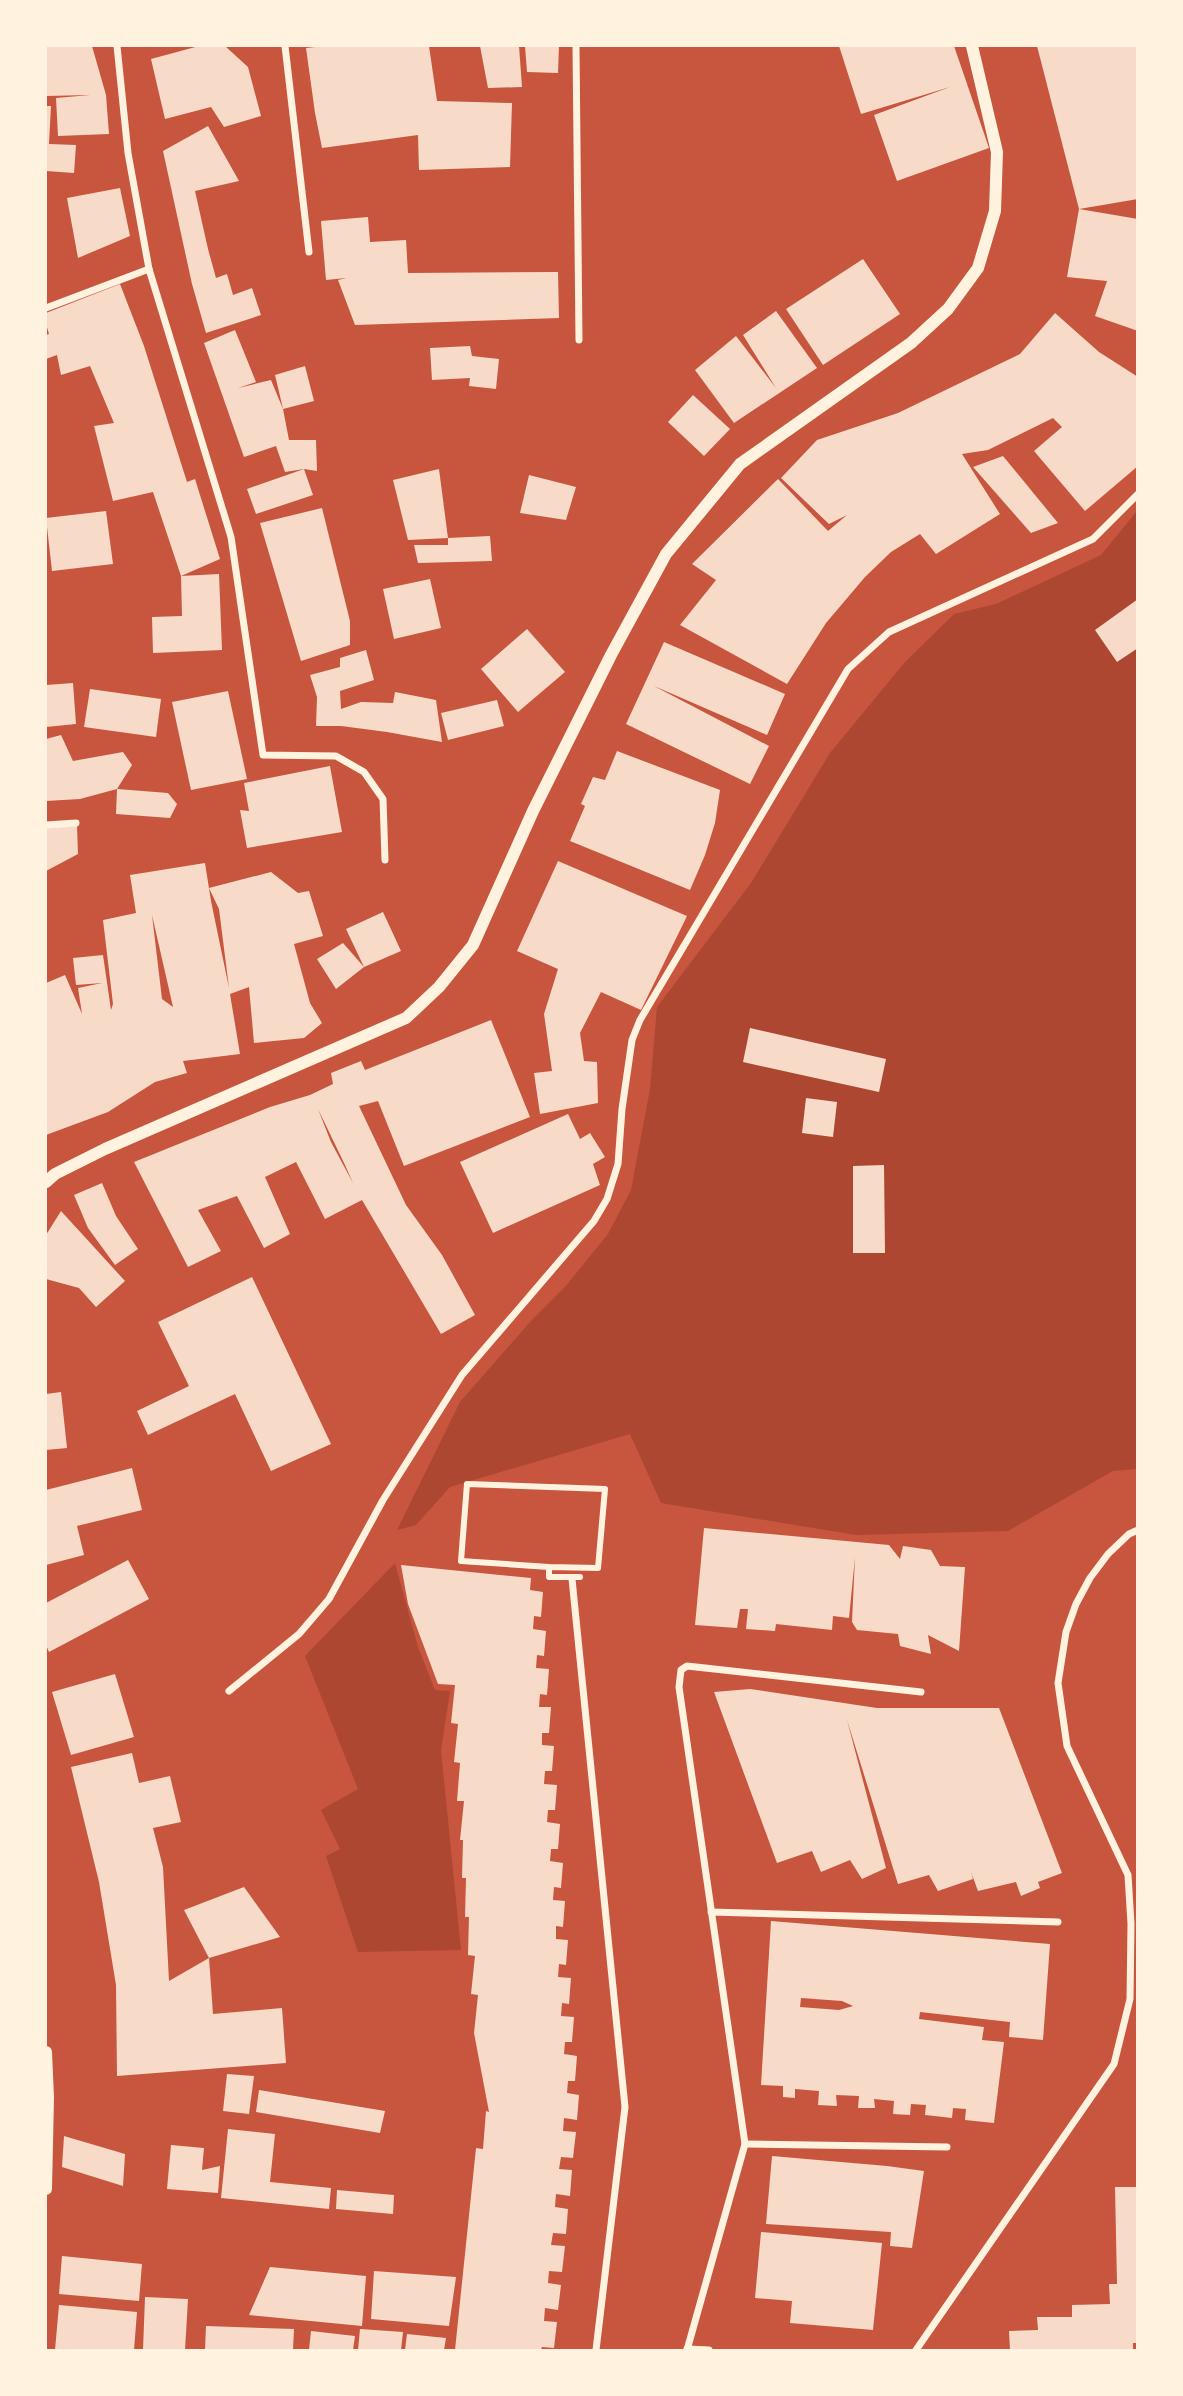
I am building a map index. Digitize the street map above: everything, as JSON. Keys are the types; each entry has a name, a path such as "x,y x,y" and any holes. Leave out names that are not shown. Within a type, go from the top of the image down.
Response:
{"street":[{"path":"117,46 128,153 149,269 231,537 263,755 336,756 364,772 383,799 385,860"},
{"path":"285,46 309,251"},
{"path":"576,46 579,340"},
{"path":"46,1182 55,1174 105,1149 406,1018 439,988 473,945 533,811 611,655 666,554 740,464 911,343 948,309 978,268 995,211 997,152 972,46"},
{"path":"46,308 149,269"},
{"path":"229,1691 299,1634 329,1599 383,1500 462,1375 594,1222 607,1199 618,1164 622,1109 632,1040 640,1020 848,669 888,632 1093,539 1138,494"},
{"path":"46,825 76,823"},
{"path":"549,1567 598,1568 605,1489 467,1484 461,1560 549,1567 549,1577 576,1578 625,2107 596,2350"},
{"path":"916,2350 1114,2064 1130,1999 1131,1924 1128,1875 1067,1746 1058,1683 1066,1632 1076,1604 1090,1578 1108,1554 1129,1534 1138,1530"},
{"path":"709,2350 687,2350 745,2144 679,1687 681,1670 687,1666 921,1692"},
{"path":"711,1912 1058,1922"},
{"path":"46,2052 46,2189"},
{"path":"745,2144 947,2147"}],"shaded area":[{"path":"1137,511 1137,1469 1113,1471 1008,1531 856,1535 661,1503 630,1434 450,1487 416,1525 397,1530 460,1402 530,1322 565,1287 608,1234 631,1190 650,1089 657,1007 751,883 830,753 905,662 954,614 996,604 1101,555"},
{"path":"395,1563 418,1647 435,1690 450,1691 441,1750 461,1950 358,1952 326,1856 340,1849 321,1810 358,1789 305,1656"}],"building":[{"path":"46,46 92,46 106,95 109,134 58,136 56,98 90,95 46,96"},
{"path":"199,46 225,46 248,67 261,116 224,127 211,107 165,119 151,59"},
{"path":"429,46 437,101 512,103 510,167 419,170 418,135 322,148 306,48"},
{"path":"480,46 519,46 522,87 488,88"},
{"path":"525,46 559,46 558,73 527,72"},
{"path":"839,46 954,46 989,148 897,181 874,115 950,87 861,114"},
{"path":"1037,46 1138,46 1138,199 1079,209"},
{"path":"46,106 51,106 49,144 76,145 74,173 46,171"},
{"path":"208,126 239,181 195,191 216,278 227,274 233,295 252,288 261,315 206,333 192,284 163,151"},
{"path":"120,188 130,236 78,258 67,198"},
{"path":"1079,209 1138,219 1138,331 1095,316 1107,281 1067,277"},
{"path":"368,217 370,242 406,240 408,273 558,272 559,318 355,325 338,280 346,278 326,280 321,221"},
{"path":"863,259 900,314 823,365 786,309"},
{"path":"120,284 144,346 187,482 195,479 220,559 181,576 153,492 113,501 94,426 114,423 90,366 61,375 57,355 46,359 46,335 49,334 46,313"},
{"path":"776,311 817,368 734,423 695,370 736,336 776,388 743,335"},
{"path":"1055,313 1099,352 1138,377 1138,466 1085,511 1034,451 1062,427 1053,418 988,450 962,454 1000,514 936,554 920,534 891,552 865,577 826,623 787,684 680,625 716,580 692,564 778,479 828,531 847,515 829,524 781,478 817,440 898,413 1020,354"},
{"path":"235,330 256,382 238,388 271,380 283,409 289,440 316,440 317,471 304,469 285,472 276,446 244,457 204,343"},
{"path":"470,346 472,356 499,359 496,389 469,386 470,378 432,380 430,348"},
{"path":"305,366 314,401 283,409 275,375"},
{"path":"693,395 730,429 704,456 668,422"},
{"path":"1003,456 1058,523 1031,533 973,467"},
{"path":"304,469 313,495 256,514 247,489"},
{"path":"439,469 448,538 408,540 393,480"},
{"path":"529,475 576,487 566,520 520,513"},
{"path":"322,508 350,621 350,645 301,661 260,523"},
{"path":"106,511 113,564 52,571 46,518"},
{"path":"490,536 492,561 418,563 414,545 448,545 448,538"},
{"path":"219,574 222,650 153,653 152,617 182,616 181,576"},
{"path":"430,579 441,628 394,639 383,589"},
{"path":"1138,599 1138,648 1117,662 1095,630"},
{"path":"527,629 565,672 518,712 481,669"},
{"path":"664,642 785,694 767,735 654,686 769,746 750,784 626,724"},
{"path":"366,650 374,680 340,691 341,709 361,702 393,703 395,692 436,700 442,742 341,726 316,726 317,697 310,675 340,667 340,658"},
{"path":"73,683 76,724 46,727 46,685"},
{"path":"90,689 161,699 156,737 84,727"},
{"path":"228,691 247,779 191,790 172,702"},
{"path":"497,700 504,726 448,740 441,713"},
{"path":"61,735 73,761 123,752 132,765 117,789 80,799 46,801 46,739"},
{"path":"617,751 720,790 715,823 690,890 570,841 585,806 581,804 593,777 605,780"},
{"path":"330,766 342,832 247,848 240,810 249,811 244,783"},
{"path":"117,789 168,793 177,804 170,818 116,814"},
{"path":"77,826 78,854 46,871 46,827"},
{"path":"558,861 687,916 641,1010 601,992 580,1033 584,1061 597,1062 598,1103 540,1114 534,1073 552,1071 544,1014 558,969 517,951"},
{"path":"205,863 211,901 229,988 219,909 209,888 271,872 298,893 309,891 323,936 294,944 310,1003 322,1023 304,1038 254,1043 249,987 230,994 240,1054 183,1061 187,1073 155,1082 108,1112 46,1135 46,983 65,975 82,1014 78,988 102,983 76,985 73,958 103,955 111,1010 113,1004 103,920 136,913 130,875","holes":["152,915 173,1007 162,999"]},
{"path":"383,912 401,951 364,967 346,929"},
{"path":"343,943 364,967 336,989 317,959"},
{"path":"491,1020 530,1117 404,1166 378,1101 359,1106 406,1205 442,1255 475,1315 441,1334 362,1200 325,1219 296,1162 265,1177 290,1234 264,1248 237,1196 198,1210 221,1251 188,1267 134,1162 270,1107 310,1095 333,1084 331,1073 361,1061 365,1070","holes":["318,1109 353,1183 331,1142"]},
{"path":"750,1028 886,1059 879,1092 743,1062"},
{"path":"806,1098 837,1102 833,1137 802,1133"},
{"path":"568,1114 580,1139 590,1133 605,1157 593,1164 600,1185 493,1233 460,1162"},
{"path":"884,1165 885,1253 853,1253 853,1166"},
{"path":"102,1183 116,1216 138,1249 115,1265 88,1228 74,1195"},
{"path":"61,1211 125,1281 96,1307 79,1288 46,1279 46,1235"},
{"path":"252,1277 331,1444 271,1471 235,1394 148,1435 137,1411 189,1386 158,1322"},
{"path":"61,1392 67,1448 46,1450 46,1394"},
{"path":"132,1468 142,1510 77,1526 84,1555 46,1565 46,1490"},
{"path":"704,1528 889,1545 900,1559 903,1546 931,1550 940,1566 965,1567 959,1651 928,1635 931,1654 900,1646 898,1634 857,1630 852,1622 855,1557 849,1618 833,1616 832,1630 776,1624 775,1631 746,1629 748,1609 740,1609 737,1628 695,1625"},
{"path":"128,1560 149,1599 49,1652 46,1645 46,1603"},
{"path":"401,1565 531,1578 530,1590 543,1592 541,1617 534,1616 533,1629 546,1631 544,1656 537,1655 536,1668 549,1669 547,1695 540,1694 539,1707 551,1707 549,1733 542,1733 542,1745 554,1746 552,1771 545,1771 544,1784 557,1785 555,1810 548,1810 547,1822 560,1824 558,1849 551,1849 550,1861 563,1863 561,1888 554,1887 553,1900 565,1901 563,1927 556,1926 556,1939 568,1940 566,1965 559,1964 558,1977 571,1978 569,2004 562,2003 561,2016 574,2017 572,2042 565,2042 564,2054 577,2056 575,2081 568,2081 567,2093 579,2095 577,2120 564,2118 563,2131 576,2132 573,2158 561,2157 559,2169 572,2170 570,2196 556,2194 555,2207 568,2209 566,2234 553,2233 551,2245 565,2246 562,2272 549,2271 548,2283 561,2285 558,2310 545,2308 544,2321 557,2322 554,2348 455,2350 476,2148 483,2149 486,2111 489,2112 474,2033 478,1995 471,1994 475,1956 468,1955 469,1917 465,1917 466,1878 462,1878 463,1840 460,1840 464,1801 457,1801 460,1763 454,1762 458,1724 451,1723 455,1685 438,1684 408,1604"},
{"path":"115,1674 134,1737 71,1755 52,1692"},
{"path":"750,1689 877,1708 999,1708 1062,1873 1038,1882 1040,1888 1021,1896 1016,1882 978,1891 971,1872 973,1879 938,1891 929,1875 898,1884 847,1720 886,1868 862,1879 850,1860 821,1872 812,1851 777,1863 714,1692"},
{"path":"132,1753 139,1783 170,1776 181,1822 153,1828 163,1867 169,1981 209,1958 213,2014 282,2008 286,2063 117,2076 116,1985 99,1882 71,1767"},
{"path":"244,1887 280,1937 209,1958 184,1910"},
{"path":"771,1921 1050,1944 1043,2040 1009,2037 1010,2022 920,2012 919,2019 984,2027 982,2040 1004,2042 994,2123 965,2120 966,2109 953,2108 952,2118 925,2115 926,2105 911,2104 910,2115 893,2114 894,2101 874,2099 875,2108 858,2108 859,2096 836,2095 837,2106 818,2105 819,2091 795,2089 795,2098 783,2097 783,2086 761,2085","holes":["801,1998 842,2001 853,2006 839,2010 800,2007"]},
{"path":"227,2074 254,2076 249,2114 223,2111"},
{"path":"259,2090 385,2111 380,2133 256,2112"},
{"path":"228,2129 275,2134 270,2182 331,2188 329,2209 221,2198"},
{"path":"64,2136 125,2154 123,2186 62,2167"},
{"path":"171,2145 204,2148 202,2170 220,2166 218,2193 167,2189"},
{"path":"772,2156 924,2171 912,2248 890,2246 891,2232 766,2224"},
{"path":"1115,2187 1138,2187 1138,2343 1133,2343 1133,2350 1010,2350 1009,2331 1038,2330 1037,2317 1072,2317 1072,2305 1110,2304 1109,2284 1117,2284"},
{"path":"337,2190 394,2195 393,2214 336,2209"},
{"path":"761,2232 882,2243 873,2330 790,2323 792,2301 755,2298"},
{"path":"62,2256 142,2264 139,2301 59,2294"},
{"path":"270,2267 366,2276 362,2326 249,2315"},
{"path":"374,2271 456,2277 449,2326 371,2319"},
{"path":"145,2297 188,2299 185,2350 143,2350"},
{"path":"59,2305 137,2312 134,2350 55,2350"},
{"path":"206,2326 294,2329 293,2350 205,2350"},
{"path":"360,2329 403,2332 401,2350 358,2350"},
{"path":"311,2331 355,2336 353,2350 309,2350"},
{"path":"407,2334 446,2338 444,2350 405,2350"}]}
